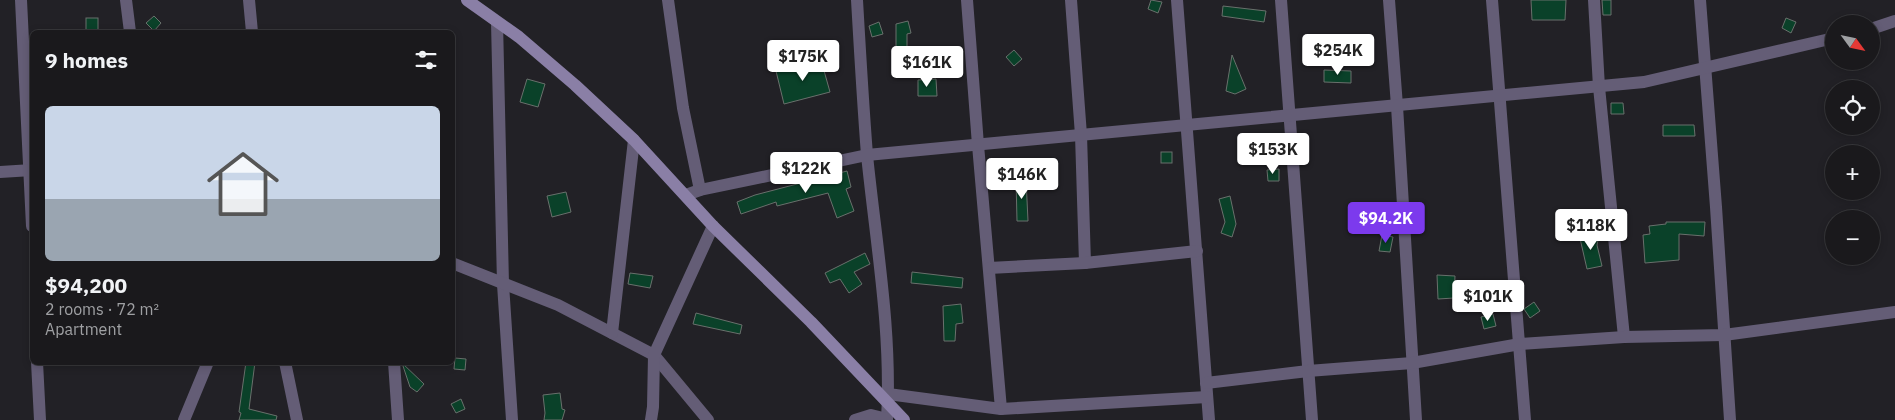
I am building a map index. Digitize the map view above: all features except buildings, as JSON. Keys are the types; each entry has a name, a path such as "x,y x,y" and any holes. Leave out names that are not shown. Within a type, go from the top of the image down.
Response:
{"main road":[{"path":"466,0 497,22 575,85 634,140 713,226 888,398 904,420"}],"street":[{"path":"21,0 30,139"},
{"path":"126,0 130,30"},
{"path":"249,0 252,30"},
{"path":"668,0 683,108 700,190"},
{"path":"854,420 871,415 887,420 888,398 885,301 867,155 857,0"},
{"path":"967,0 1002,409"},
{"path":"1071,0 1081,135 1085,263"},
{"path":"1177,0 1209,420"},
{"path":"1282,0 1312,420"},
{"path":"1389,0 1416,420"},
{"path":"1492,0 1525,420"},
{"path":"1594,0 1599,87 1624,338"},
{"path":"1700,0 1730,420"},
{"path":"1880,26 1895,21"},
{"path":"497,22 503,284 512,420"},
{"path":"686,195 700,190 867,155 1644,82 1825,40"},
{"path":"612,333 634,140"},
{"path":"0,172 30,170"},
{"path":"651,420 654,355 713,226"},
{"path":"989,268 1085,263 1197,251"},
{"path":"455,263 558,305 654,355 708,420"},
{"path":"1206,383 1308,371 1412,363 1520,344 1724,335 1895,312"},
{"path":"38,365 40,420"},
{"path":"180,419 207,365"},
{"path":"286,365 297,420"},
{"path":"394,365 398,420"},
{"path":"888,398 1002,409 1207,397"}]}
